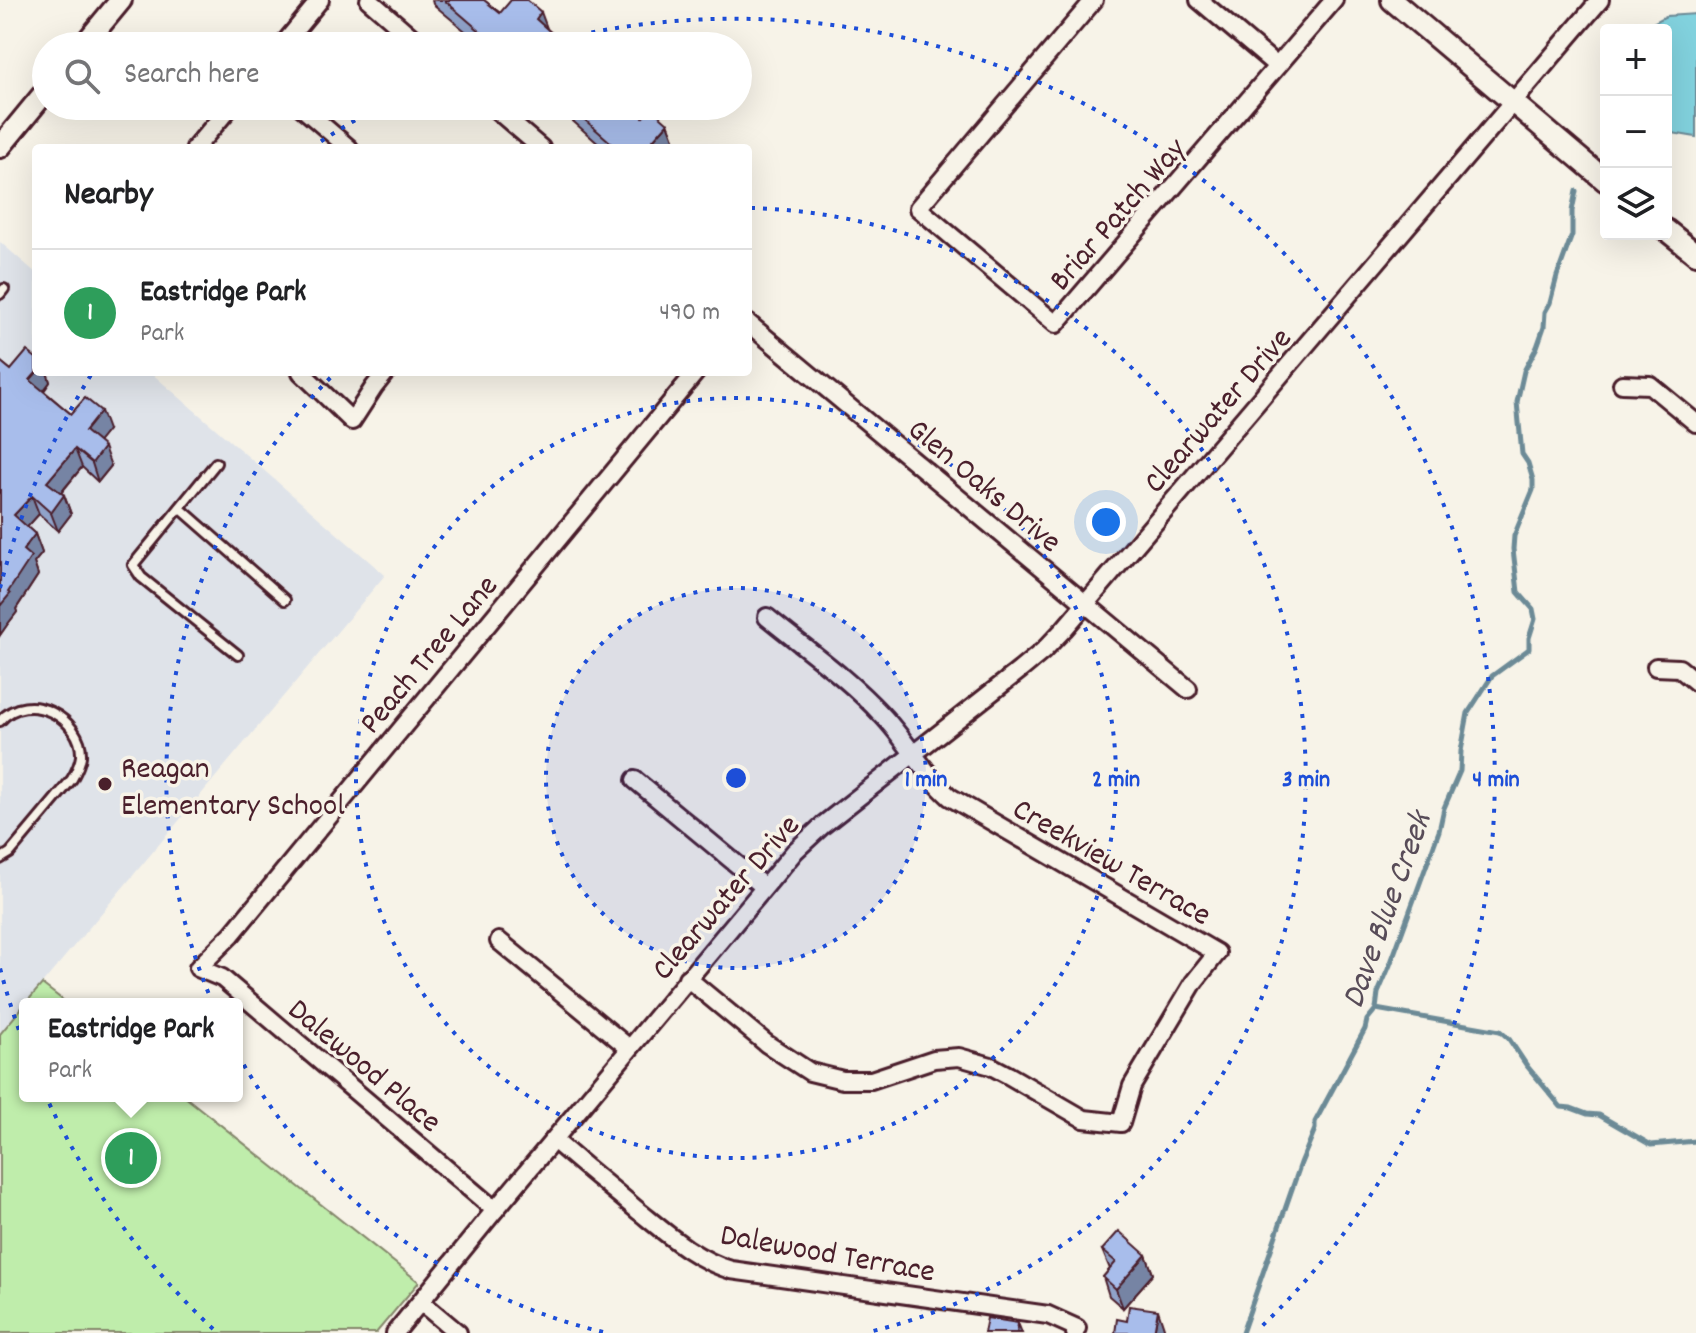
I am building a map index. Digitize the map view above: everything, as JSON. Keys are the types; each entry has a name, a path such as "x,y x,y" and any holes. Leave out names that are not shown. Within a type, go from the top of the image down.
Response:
{"street":[{"path":"95,32 121,0"},
{"path":"294,32 320,0"},
{"path":"369,0 406,32"},
{"name":"Briar Patch Way","path":"1094,0 918,208 1056,324 1334,0"},
{"path":"1199,0 1277,66"},
{"path":"1392,0 1600,176"},
{"name":"Clearwater Drive","path":"395,1333 763,886 807,839 1043,651 1600,0"},
{"path":"0,147 32,108"},
{"path":"198,144 219,120"},
{"path":"316,120 344,144"},
{"path":"508,120 536,144"},
{"path":"1672,235 1696,254"},
{"name":"Glen Oaks Drive","path":"752,326 1188,689"},
{"path":"305,376 352,421 383,376"},
{"name":"Peach Tree Lane","path":"198,968 232,934 693,376"},
{"path":"1622,384 1650,385 1696,423"},
{"name":"Creekview Terrace","path":"687,978 767,1044 810,1072 843,1080 871,1080 934,1059 959,1057 1008,1075 1084,1119 1121,1123 1132,1086 1194,982 1217,953 950,797 932,780 895,728 868,700 767,617"},
{"path":"1656,667 1679,668 1696,682"},
{"path":"635,780 763,886"},
{"path":"499,941 629,1048"},
{"name":"Dalewood Place","path":"198,968 222,978 495,1210"},
{"name":"Dalewood Terrace","path":"554,1140 673,1239 713,1265 1048,1315 1077,1328 1075,1333"},
{"path":"421,1302 458,1333"}],"lane":[{"path":"216,463 133,565 141,577 238,655"},
{"path":"180,508 285,600"},
{"path":"0,721 20,707 31,705 46,709 75,732 81,754 78,770 72,779 10,853 0,859"}],"shaded area":[{"name":"Reagan Elementary School","path":"0,242 32,270 32,376 155,376 385,575 30,998 19,998 19,1011 0,1034"}],"green space":[{"path":"42,984 60,998 30,998"},
{"path":"19,1011 19,1102 192,1102 419,1282 376,1333 0,1333 0,1034"}],"water":[{"path":"1696,14 1696,137 1672,133 1672,24 1651,24 1666,16"}],"building":[{"path":"444,0 484,0 500,13 511,0 527,0 541,12 536,19 550,32 481,32"},
{"path":"585,120 665,120 668,123 650,144 612,144"},
{"path":"27,351 32,355 34,376 30,380 71,414 85,398 101,411 85,431 104,447 92,463 75,449 47,482 64,495 51,513 32,496 14,515 35,534 23,550 31,557 0,606 0,361 11,370"},
{"path":"1119,1231 1146,1255 1116,1289 1103,1277 1116,1262 1102,1250"},
{"path":"1129,1306 1158,1310 1154,1333 1115,1333 1117,1319 1127,1321"},
{"path":"987,1318 1018,1323 1017,1333 984,1333"}],"waterway":[{"name":"Dave Blue Creek","path":"1242,1333 1315,1122 1367,1020 1376,1009 1378,993 1460,771 1468,713 1492,676 1529,649 1535,619 1533,609 1518,592 1513,549 1514,536 1533,490 1533,480 1522,454 1517,402 1524,371 1537,347 1545,312 1572,235 1576,191"},
{"path":"1376,1009 1500,1031 1561,1107 1599,1115 1651,1145 1696,1141"}],"place":[{"name":"Reagan Elementary School","path":"105,784"},
{"name":"Eastridge Park","path":"131,1158"}]}
